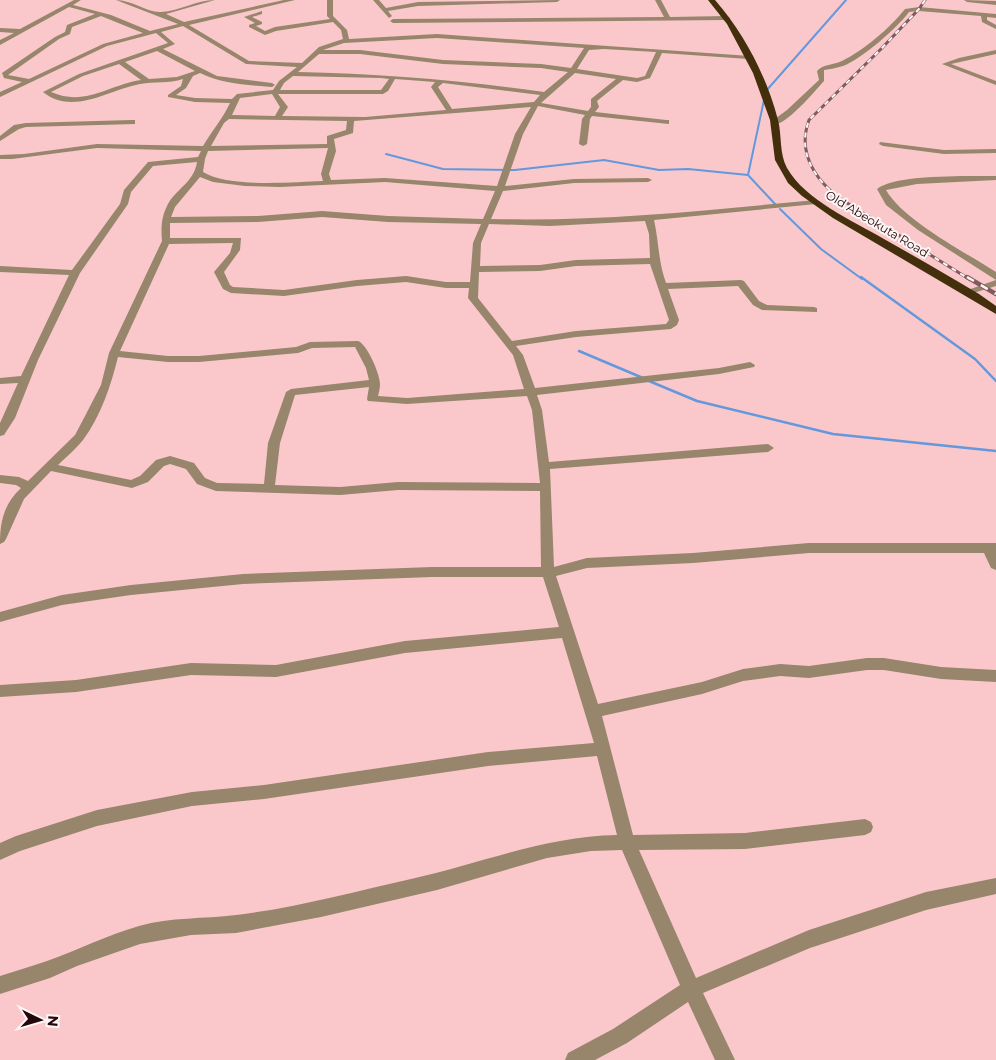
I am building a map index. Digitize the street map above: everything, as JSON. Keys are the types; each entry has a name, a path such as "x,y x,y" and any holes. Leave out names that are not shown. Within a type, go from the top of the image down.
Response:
{"highway":[{"name":"Old Abeokuta Road","path":"711,0 727,18 768,97 775,123 778,154 782,166 790,178 816,202 837,216 996,311"}],"street":[{"path":"0,43 20,30 78,0"},
{"path":"119,0 160,14 182,24 248,63 302,65"},
{"path":"160,14 212,0"},
{"path":"0,95 106,45 182,24 292,0"},
{"path":"330,0 329,13 344,30 346,40"},
{"path":"376,0 400,29 456,37 748,57"},
{"path":"384,10 418,4 557,0"},
{"path":"658,0 668,18"},
{"path":"967,0 996,3"},
{"path":"67,5 100,14 149,33"},
{"path":"253,8 260,12 247,17 260,23 251,26 265,33 275,29 335,20"},
{"path":"775,123 790,112 822,80 820,72 822,69 842,64 854,57 897,23 907,10 919,9 996,16"},
{"path":"30,80 6,77 4,74 57,38 68,33 69,26 100,14"},
{"path":"984,15 984,21 996,27"},
{"path":"0,539 13,508 29,487 79,437 90,418 106,385 114,353 166,241 167,220 172,206 199,173 201,160 206,148 221,122 227,117 237,96 276,89 290,74 327,46 346,40 400,29 668,18 727,18"},
{"path":"0,30 20,30"},
{"path":"157,31 172,44 81,75 46,92 59,98 78,100 126,85 148,81 178,80 200,71"},
{"path":"590,47 572,72 536,104 519,134 500,189 477,244 474,298 518,355 537,410 546,487 548,572 593,710 627,842 724,1060"},
{"path":"159,50 215,78 276,89 330,93 385,92 393,77"},
{"path":"317,52 360,52 443,62 520,64 621,78 645,79 659,52"},
{"path":"996,52 945,64 996,83"},
{"path":"120,62 148,81"},
{"path":"56,69 81,75"},
{"path":"290,74 393,77 440,82 467,82 545,94"},
{"path":"190,76 186,80 184,87 170,96 195,100 234,101"},
{"path":"330,93 338,76"},
{"path":"583,144 586,119 595,107 593,100 621,78"},
{"path":"440,82 434,87 450,111"},
{"path":"0,87 13,88"},
{"path":"276,89 277,100 284,104 283,110 277,118"},
{"path":"227,117 351,119 536,104 578,112 593,112 666,122"},
{"path":"328,183 325,170 332,151 330,138 350,132 351,119"},
{"path":"0,139 16,128 26,125 132,122"},
{"path":"883,144 944,152 996,151"},
{"path":"1,155 23,157 88,146 206,148 332,146"},
{"path":"0,432 9,418 75,273 124,204 127,192 151,164 201,160"},
{"path":"199,173 207,178 228,183 270,185 385,180 500,189 574,181 648,180"},
{"path":"967,292 995,277 921,228 889,203 881,189 886,185 996,178"},
{"path":"167,220 258,219 312,214 550,223 648,218 816,202"},
{"path":"510,344 576,334 668,327 674,324 654,261 653,234 648,218"},
{"path":"166,241 238,240 238,245 232,257 221,267 219,272 226,286 231,290 284,293 357,283 406,279 446,285 474,285"},
{"path":"475,269 540,268 576,263 654,261"},
{"path":"0,269 75,273"},
{"path":"663,286 741,283 756,303 765,308 814,310"},
{"path":"114,353 168,359 199,359 290,351 310,345 358,344 371,368 375,383 372,399 407,401 531,392 719,371 750,365"},
{"path":"0,381 26,378"},
{"path":"269,489 274,443 291,392 375,383"},
{"path":"543,466 768,448"},
{"path":"49,467 132,484 144,479 160,463 170,460 190,466 201,481 216,487 340,491 398,486 546,487"},
{"path":"0,478 20,481 29,487"},
{"path":"0,617 62,600 131,590 243,579 432,572 548,572 562,571 587,563 693,558 809,548 992,548 996,566"},
{"path":"0,691 76,686 191,669 276,670 405,648 510,636 567,632"},
{"path":"593,710 702,688 743,675 780,670 809,672 867,664 884,664 941,673 996,676"},
{"path":"0,852 16,844 97,818 192,799 264,792 488,759 602,749"},
{"path":"0,986 140,936 191,926 236,924 274,918 436,882 547,850 591,843 745,841 865,827"},
{"path":"574,1060 620,1036 691,989 809,939 926,901 996,886"}],"waterway":[{"path":"766,91 846,0"},
{"path":"748,175 764,100"},
{"path":"386,154 443,169 515,170 604,160 659,170 688,169 748,175"},
{"path":"748,175 775,204"},
{"path":"780,209 821,249 862,279"},
{"path":"861,277 975,359 996,381"},
{"path":"579,351 643,378"},
{"path":"649,381 697,401 833,434 996,451"}],"railway":[{"path":"925,0 919,9 882,48 809,120 805,143 810,164 815,173 839,198 969,279"},
{"path":"967,277 996,294"}]}
